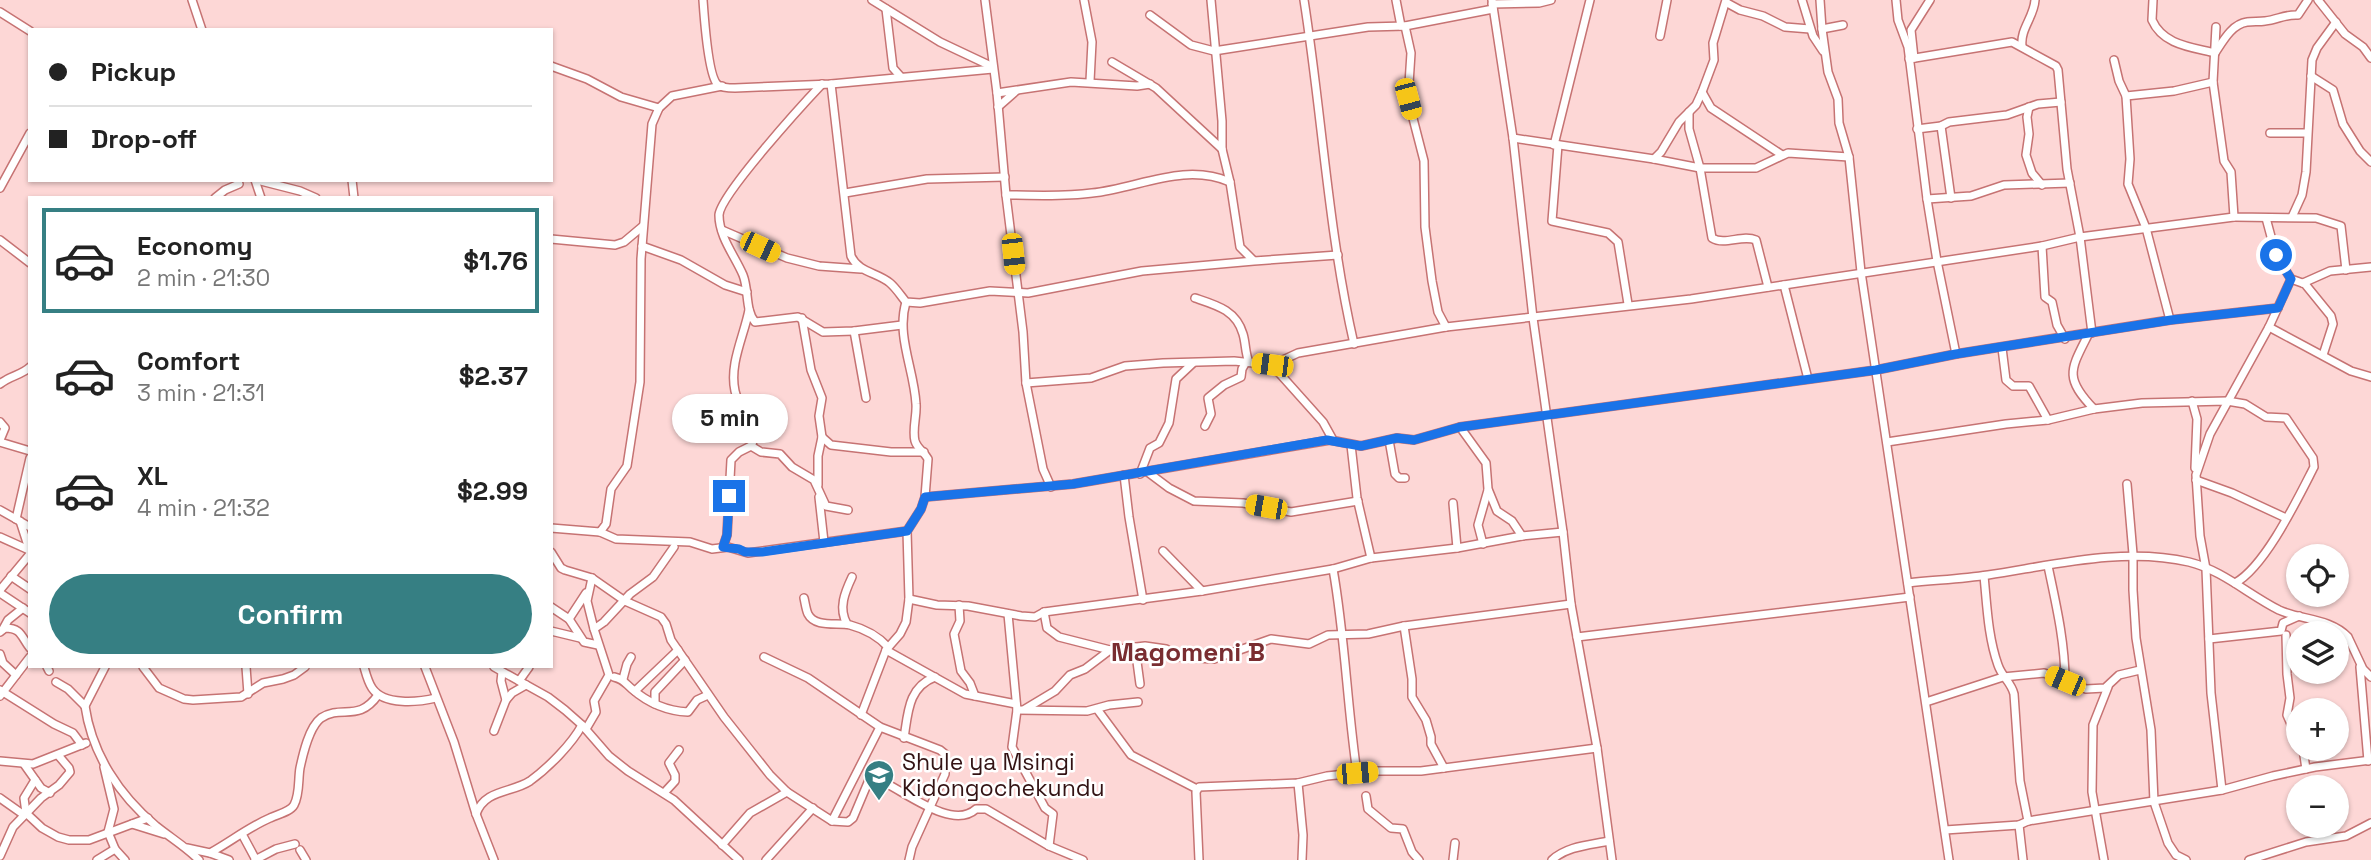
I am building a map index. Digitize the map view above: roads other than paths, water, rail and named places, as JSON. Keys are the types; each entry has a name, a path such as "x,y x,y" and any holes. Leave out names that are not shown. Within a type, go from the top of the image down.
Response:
{"street":[{"path":"192,0 201,28"},
{"path":"703,0 711,69 716,82 722,86"},
{"path":"872,0 940,42 993,68"},
{"path":"985,0 1026,383 1043,468 1051,487"},
{"path":"1084,0 1092,42 1090,81"},
{"path":"1211,0 1222,149 1240,247 1254,261"},
{"path":"1304,0 1344,298 1354,344"},
{"path":"1396,0 1411,53 1408,99 1424,161 1424,218 1432,281 1438,312 1446,327"},
{"path":"1150,15 1191,45 1214,51 1368,27 1403,26 1492,4 1539,3 1551,0"},
{"path":"1590,0 1556,145 1552,221 1608,233 1615,238 1618,242 1628,304"},
{"path":"1660,36 1667,0"},
{"path":"1720,0 1740,10 1765,16 1785,27 1810,29"},
{"path":"1802,0 1810,29 1825,54"},
{"path":"1820,0 1828,72 1838,99 1840,128 1849,157 1861,272 1949,860"},
{"path":"1896,0 1898,20 1912,59"},
{"path":"1930,0 1910,30 1917,129 1937,261 1956,354"},
{"path":"2022,46 2022,35 2034,11 2035,0"},
{"path":"2153,0 2152,20 2163,35 2174,43 2215,53"},
{"path":"2215,53 2226,37 2243,22 2298,15 2308,0"},
{"path":"2318,0 2345,34 2371,58"},
{"path":"1654,159 1696,104 1702,92 1714,60 1713,43 1727,3"},
{"path":"1492,4 1513,138 1533,318 1571,604 1597,748 1612,860"},
{"path":"886,9 893,68 901,77"},
{"path":"0,12 28,30"},
{"path":"0,21 10,19"},
{"path":"2292,217 2302,195 2312,60 2336,22"},
{"path":"1822,29 1843,25"},
{"path":"2216,27 2213,82 2224,161 2231,172 2234,217"},
{"path":"1912,59 2008,42 2022,46 2056,66 2091,333 2076,358 2073,380 2076,388 2094,409"},
{"path":"2114,60 2126,96 2130,159 2128,184 2146,228 2171,320"},
{"path":"1112,62 1150,84 1222,149"},
{"path":"553,67 587,79 621,97 659,108"},
{"path":"600,532 606,524 611,489 627,466 640,382 642,246 649,138 659,108 672,96 722,86 735,88 831,84 993,68"},
{"path":"2311,76 2333,90 2343,124 2360,151 2371,162"},
{"path":"997,93 1055,83 1090,81 1137,86 1150,84"},
{"path":"2126,96 2174,91 2213,82"},
{"path":"822,84 725,198 719,212 721,229 744,277 755,322 802,318 823,332 902,325"},
{"path":"831,84 850,252 855,264 890,283 906,302 919,303 990,290 1018,293 1142,271 1338,255"},
{"path":"998,107 1016,91"},
{"path":"1702,92 1711,108 1782,155"},
{"path":"1917,129 2007,115 2043,103 2061,102"},
{"path":"2029,107 2026,155 2032,173 2042,185"},
{"path":"1689,112 1689,130 1700,168 1712,238 1717,241 1750,237 1756,240 1768,287"},
{"path":"1941,126 1951,198"},
{"path":"2270,133 2307,132"},
{"path":"0,188 28,137"},
{"path":"1513,138 1700,168 1756,167 1788,153 1849,157"},
{"path":"1006,195 1090,194 1143,181 1198,173 1211,174 1230,182"},
{"path":"845,193 927,179 1005,177"},
{"path":"264,182 311,196"},
{"path":"1927,198 1971,196 2004,185 2070,183"},
{"path":"218,196 239,184"},
{"path":"1026,383 1091,378 1125,366 1193,362 1272,365 1298,353 1446,327 1628,304 1691,299 2042,246 2080,237 2234,217 2316,218 2342,227 2346,270"},
{"path":"2266,218 2276,255 2291,279 2303,283 2331,316 2333,324 2323,355"},
{"path":"553,239 615,245 624,242 643,226"},
{"path":"721,229 787,258 819,266 861,269"},
{"path":"0,240 28,261"},
{"path":"642,246 681,260 725,285 747,292"},
{"path":"2042,246 2045,297 2052,302 2055,322 2065,339"},
{"path":"2303,283 2326,272 2371,267"},
{"path":"2196,478 2210,434 2269,327 2291,279"},
{"path":"1784,285 1808,379"},
{"path":"1195,298 1231,313 1243,334 1248,362"},
{"path":"861,715 887,648 904,627 909,599 907,531 925,497 928,460 915,443 916,404 902,325 906,302"},
{"path":"925,497 1051,487 1149,473 1333,440 1352,445 1397,438 1414,440 1460,427 1876,370 1956,354 2065,339 2171,320 2278,308"},
{"path":"723,547 727,535 731,460 751,446 754,439 753,426 736,396 734,383 739,347 750,310"},
{"path":"802,318 811,370 822,398 819,416 822,437 818,449 818,485 824,538"},
{"path":"2269,327 2351,371 2371,377"},
{"path":"854,331 866,398"},
{"path":"2002,348 2006,380 2013,386 2029,386 2048,420"},
{"path":"1140,474 1150,448 1159,443 1169,424 1175,379 1193,362"},
{"path":"1205,426 1211,414 1208,398 1224,384 1240,378 1242,368 1248,362"},
{"path":"1272,365 1323,422 1333,440"},
{"path":"0,384 28,369"},
{"path":"2192,401 2197,419 2196,478 2200,536 2206,569 2211,693 2222,790"},
{"path":"1887,442 2048,420 2094,409 2142,403 2227,401 2245,404 2266,417 2288,419 2313,458 2315,467 2249,574 2235,583"},
{"path":"0,422 5,428 0,441 28,450"},
{"path":"1460,427 1486,463 1488,489 1498,513 1510,519 1522,536"},
{"path":"822,437 831,445 891,452 924,452"},
{"path":"1389,440 1395,474 1399,478 1405,478"},
{"path":"1352,445 1358,501 1371,558"},
{"path":"751,446 761,452 780,454 792,467 812,478 818,485 826,506 848,510"},
{"path":"28,467 18,520 28,550"},
{"path":"1149,473 1169,488 1194,500 1243,503 1291,512 1358,501"},
{"path":"1124,475 1143,600"},
{"path":"2196,478 2286,518"},
{"path":"2127,484 2140,670 2151,730 2154,802 2168,843 2183,860"},
{"path":"23,488 28,492"},
{"path":"1483,544 1478,525 1488,489"},
{"path":"1453,503 1457,548"},
{"path":"0,510 28,527"},
{"path":"553,528 600,532 615,539 690,541 712,550 723,547 745,552 824,538 837,542 868,535 907,531"},
{"path":"909,599 1035,617 1044,612 1202,592 1333,569 1371,558 1563,532"},
{"path":"26,539 28,534"},
{"path":"0,537 28,555"},
{"path":"594,629 630,594 653,577 674,547"},
{"path":"1163,551 1202,592"},
{"path":"1908,583 1984,576 2133,554 2186,562 2235,583 2281,611 2324,623 2346,634 2360,664 2371,677"},
{"path":"2,630 8,620 26,610 0,592 28,557"},
{"path":"2048,566 2066,663 2065,681"},
{"path":"555,567 592,578 625,601 661,617 678,650 754,758 787,792 832,821 848,822 853,818 872,778 930,809 962,816 976,809 986,809 1049,846 1081,860"},
{"path":"1333,569 1343,634 1357,773"},
{"path":"11,576 28,588"},
{"path":"1984,576 1992,645 2003,677 2012,684 2014,694 2020,781 2028,821"},
{"path":"847,624 842,615 843,599 852,577"},
{"path":"569,619 587,592 592,578"},
{"path":"476,814 478,808 493,794 523,784 543,770 571,742 596,711 594,701 610,675 587,606 587,592"},
{"path":"804,597 811,618 834,625 847,624 871,633 887,648 961,692 1019,708 1097,709 1138,702"},
{"path":"1577,637 1910,597"},
{"path":"1044,612 1047,628 1059,638 1110,650 1135,647 1166,649 1178,657 1214,659 1271,639 1307,644 1328,635 1368,634 1404,626 1571,604"},
{"path":"959,605 959,623 954,634 961,671 975,696"},
{"path":"553,608 569,619 586,643 598,645"},
{"path":"1007,614 1019,708 1012,747 1045,808 1053,814 1049,846"},
{"path":"2209,639 2281,631 2283,623 2300,616"},
{"path":"1404,626 1413,699 1426,718 1431,744 1444,768"},
{"path":"2,630 18,630 28,644"},
{"path":"553,631 580,638"},
{"path":"1135,647 1140,684"},
{"path":"635,691 678,650"},
{"path":"1019,708 1055,691 1070,675 1086,669 1110,650"},
{"path":"0,654 3,663 16,676"},
{"path":"623,679 631,657"},
{"path":"764,657 808,678 880,727 945,754 945,774 912,847 909,860"},
{"path":"28,660 1,693 73,733 82,745"},
{"path":"655,705 654,692 685,660"},
{"path":"1945,830 2019,825 2028,821 2222,790 2306,769 2370,760 2360,664"},
{"path":"85,706 104,668"},
{"path":"144,668 159,688 184,699 234,699 248,694 263,683 283,679 303,668"},
{"path":"246,668 248,694"},
{"path":"364,668 372,689 379,695 409,702 436,698"},
{"path":"425,668 494,860"},
{"path":"496,668 552,699 584,727 600,748 618,764 664,793 739,860"},
{"path":"494,731 506,701 523,683 529,668"},
{"path":"2104,860 2092,792 2093,725 2108,687 2119,675 2140,670"},
{"path":"502,671 501,681 506,701"},
{"path":"1926,702 2003,677 2044,673 2086,689 2108,687"},
{"path":"614,677 623,679 655,705 688,712 698,700 708,695"},
{"path":"904,738 912,694 925,681 935,677"},
{"path":"56,682 68,689 85,706 114,809 108,832 125,860"},
{"path":"104,766 148,818 201,857 290,809 294,805 304,752 320,719 362,710 379,695"},
{"path":"1097,709 1131,755 1197,789 1298,783 1357,773 1421,771 1597,748"},
{"path":"832,821 880,727"},
{"path":"0,761 33,764 93,740"},
{"path":"664,793 675,781 675,775 668,763 679,750"},
{"path":"0,856 13,827 41,798 62,782 70,770 58,755"},
{"path":"2305,761 2306,769"},
{"path":"24,764 41,788 50,793"},
{"path":"25,814 24,798 35,780"},
{"path":"1298,783 1303,835 1302,860"},
{"path":"1197,789 1199,860"},
{"path":"722,845 750,813 787,792"},
{"path":"1366,796 1368,809 1391,828 1403,829 1412,852 1419,860"},
{"path":"0,798 49,833 69,840 89,840 148,818"},
{"path":"765,860 813,808"},
{"path":"2249,860 2306,842 2346,836 2371,823"},
{"path":"132,824 170,836"},
{"path":"2019,825 2023,860"},
{"path":"242,834 256,860 276,849 297,847 306,860"},
{"path":"1552,860 1575,848 1609,841"},
{"path":"1453,860 1455,843"},
{"path":"97,860 116,849"},
{"path":"210,853 229,860"}],"place":[{"name":"Shule ya Msingi Kidongochekundu","path":"879,802"}],"district":[{"name":"Magomeni B","path":"1188,652"}]}
